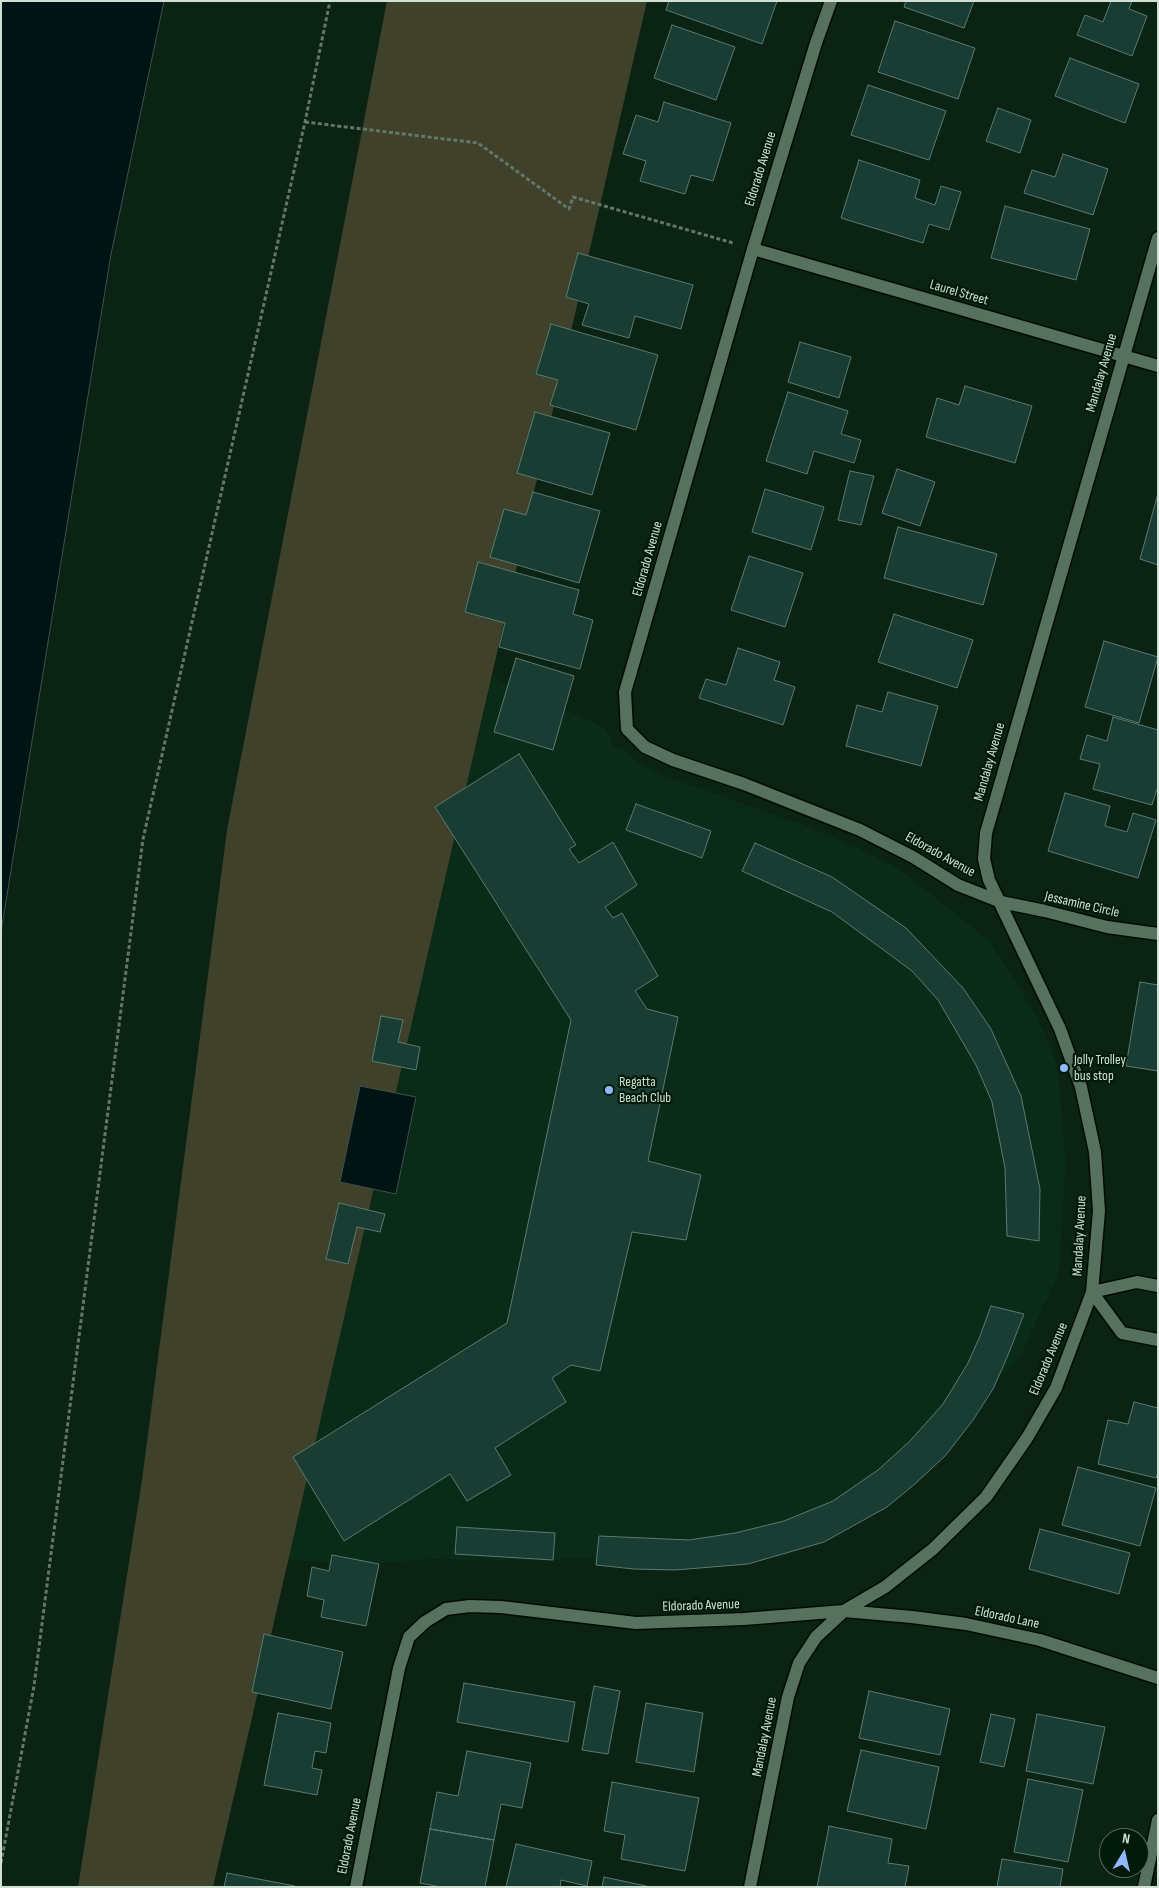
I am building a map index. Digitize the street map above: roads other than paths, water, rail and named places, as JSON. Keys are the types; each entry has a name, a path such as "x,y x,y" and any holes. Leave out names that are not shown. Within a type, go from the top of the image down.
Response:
{"street":[{"name":"Eldorado Avenue","path":"831,1 816,43 752,249 625,692 627,728 645,747 860,830 913,857 958,885 1001,902"},
{"name":"Mandalay Avenue","path":"1092,1292 1099,1211 1095,1152 1081,1087 1060,1029 990,880 984,859 986,833 1158,238"},
{"name":"Laurel Street","path":"752,249 1158,366"},
{"name":"Jessamine Circle","path":"1001,902 1107,927 1158,934"},
{"path":"1158,1286 1137,1282 1092,1292 1122,1333 1158,1340"},
{"name":"Eldorado Avenue","path":"356,1887 399,1668 409,1637 425,1622 446,1608 470,1606 501,1606 636,1623 744,1619 844,1611 885,1587 933,1549 986,1497 1027,1438 1056,1388 1092,1292"},
{"name":"Mandalay Avenue","path":"750,1887 788,1697 799,1663 816,1637 844,1611"},
{"name":"Eldorado Lane","path":"844,1611 912,1617 984,1628 1040,1640 1158,1678"},
{"path":"1144,1887 1158,1820"}],"place":[{"name":"Jolly Trolley bus stop","path":"1064,1068"},
{"name":"Regatta Beach Club","path":"609,1090"}]}
